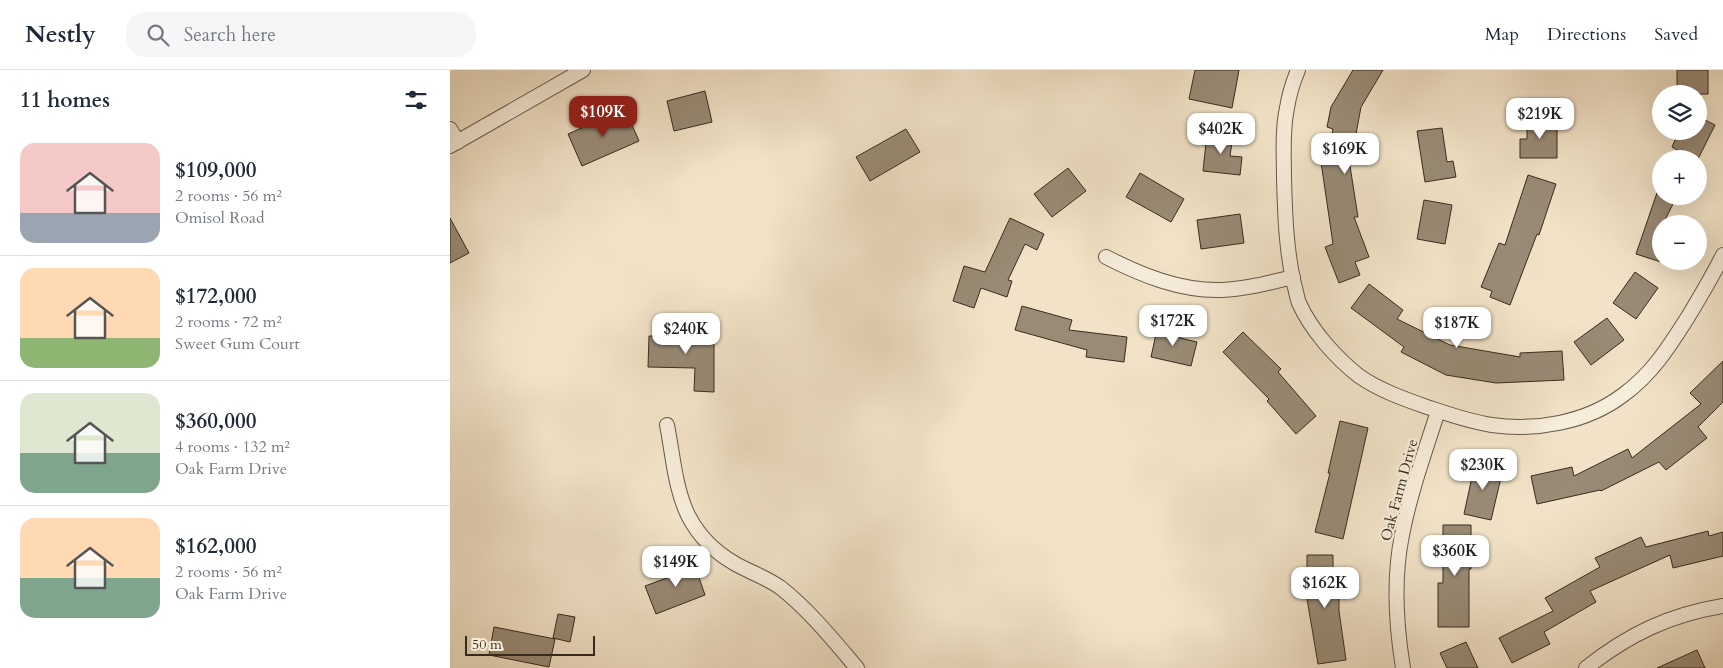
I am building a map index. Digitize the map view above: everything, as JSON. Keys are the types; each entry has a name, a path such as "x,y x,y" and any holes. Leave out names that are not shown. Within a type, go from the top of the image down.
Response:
{"street":[{"path":"450,129 454,144 583,70"},
{"path":"1298,70 1287,108 1283,139 1285,222 1293,278 1299,303 1316,330 1335,354 1358,375 1374,385 1438,411 1490,425 1520,427 1549,425 1578,418 1604,407 1622,396 1647,375 1665,354 1723,255"},
{"path":"1106,258 1166,282 1194,288 1220,290 1252,287 1293,278"},
{"name":"Oak Farm Drive","path":"1403,668 1397,613 1397,574 1401,536 1412,492 1438,411"},
{"path":"667,425 681,497 689,517 701,536 716,551 734,564 765,577 782,589 823,628 857,668"},
{"path":"1586,668 1610,649 1638,632 1668,619 1723,606"}],"building":[{"path":"1195,70 1239,70 1232,108 1189,99"},
{"path":"1353,70 1383,70 1361,107 1350,166 1358,217 1354,217 1369,257 1355,262 1360,275 1339,283 1325,247 1333,244 1321,162 1324,145 1330,145 1333,129 1327,127 1331,107"},
{"path":"1677,70 1708,70 1708,94 1707,85 1677,85"},
{"path":"705,91 712,122 674,131 667,101"},
{"path":"625,109 639,141 582,166 568,134"},
{"path":"1527,121 1557,121 1557,158 1520,158 1520,139 1527,139"},
{"path":"1707,121 1715,125 1702,150 1678,150 1672,147 1675,140 1707,140"},
{"path":"1442,128 1447,162 1453,161 1456,177 1425,182 1417,131"},
{"path":"906,129 920,152 870,181 856,157"},
{"path":"1207,133 1233,135 1230,156 1242,157 1240,175 1203,171"},
{"path":"1068,168 1086,191 1052,217 1034,194"},
{"path":"1140,173 1184,199 1171,222 1126,197"},
{"path":"1528,175 1556,184 1539,235 1537,234 1510,305 1490,297 1492,291 1481,287 1499,243 1505,245"},
{"path":"1424,200 1452,205 1445,244 1417,239"},
{"path":"1653,205 1672,205 1668,215 1652,215 1652,259 1636,254"},
{"path":"1240,214 1244,243 1201,249 1197,220"},
{"path":"450,218 469,253 450,263"},
{"path":"1010,218 1044,234 1037,250 1025,244 1008,280 1012,281 1007,297 981,288 974,308 953,301 964,266 985,272"},
{"path":"1635,272 1658,288 1636,319 1613,303"},
{"path":"1369,284 1403,310 1397,319 1450,345 1520,357 1520,353 1562,351 1564,380 1496,383 1446,375 1401,352 1404,347 1351,308"},
{"path":"1022,306 1072,320 1069,330 1127,337 1124,362 1086,357 1087,350 1015,330"},
{"path":"1607,318 1624,340 1591,365 1574,342"},
{"path":"1158,325 1174,329 1172,336 1197,342 1191,366 1151,357"},
{"path":"667,331 714,331 714,392 694,391 695,368 648,367 649,336 667,336"},
{"path":"1243,332 1281,369 1278,372 1316,416 1296,434 1267,401 1269,399 1223,352"},
{"path":"1723,361 1723,402 1698,427 1707,438 1666,470 1659,462 1601,491 1537,504 1531,476 1572,467 1574,476 1628,449 1632,458 1701,404 1690,393"},
{"path":"1340,421 1368,428 1343,539 1315,532 1330,473 1328,473"},
{"path":"1475,463 1503,469 1491,520 1464,514"},
{"path":"1443,525 1471,525 1469,627 1438,627 1438,583 1443,583"},
{"path":"1708,531 1709,536 1723,532 1723,556 1673,568 1670,555 1590,591 1596,602 1544,632 1550,644 1512,663 1499,638 1553,611 1545,598 1600,567 1595,558 1641,537 1646,547"},
{"path":"1307,555 1333,555 1333,583 1339,583 1339,611 1346,660 1318,664 1307,599"},
{"path":"693,560 705,595 656,614 645,586 672,576 670,568"},
{"path":"558,614 575,617 570,642 553,638"},
{"path":"494,627 555,639 549,667 489,655"},
{"path":"1466,642 1478,668 1447,668 1440,653"},
{"path":"1697,650 1705,668 1657,668"}]}
